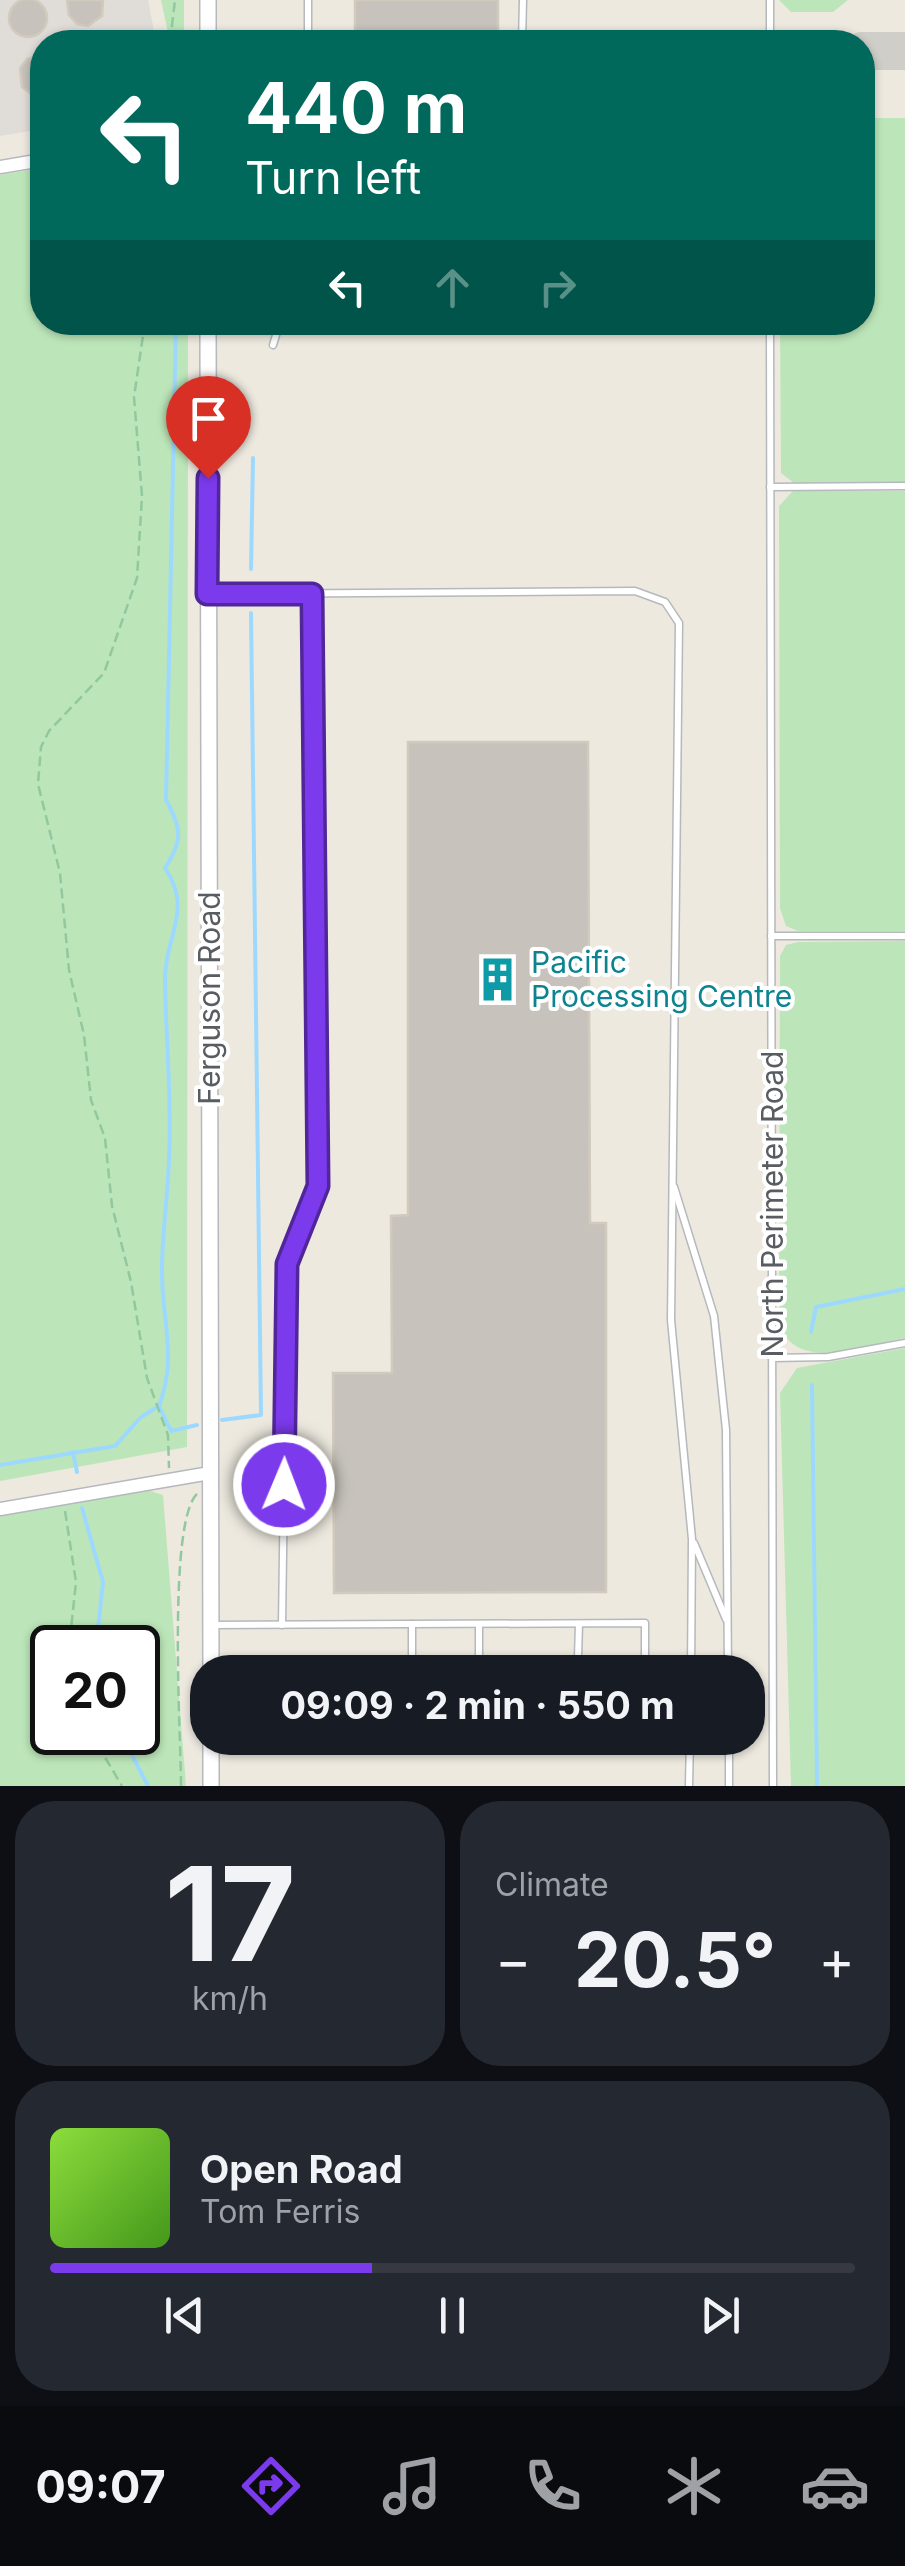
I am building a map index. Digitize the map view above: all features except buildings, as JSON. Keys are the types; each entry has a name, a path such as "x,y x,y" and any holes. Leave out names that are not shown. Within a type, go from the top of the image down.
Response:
{"street":[{"path":"208,0 208,30"},
{"path":"0,168 30,162"},
{"name":"Ferguson Road","path":"208,335 210,1655"},
{"path":"0,1509 210,1473"},
{"path":"211,1755 211,1786"}],"lane":[{"path":"308,0 308,30"},
{"path":"522,30 523,0"},
{"path":"770,0 770,30"},
{"path":"273,345 276,335"},
{"name":"North Perimeter Road","path":"770,335 772,1786"},
{"path":"770,488 905,486"},
{"path":"207,594 635,590 665,602 679,622 670,1320 692,1539 691,1655"},
{"path":"282,1625 287,1264 318,1186 312,594"},
{"path":"771,936 905,936"},
{"path":"672,1181 714,1316 726,1430 728,1655"},
{"path":"772,1358 828,1356 905,1343"},
{"path":"692,1539 728,1625"},
{"path":"210,1626 645,1623 645,1655"},
{"path":"412,1624 412,1655"},
{"path":"479,1624 479,1655"},
{"path":"578,1655 579,1624"},
{"path":"690,1755 690,1786"},
{"path":"728,1755 729,1786"}],"path":[{"path":"171,30 175,0"},
{"path":"143,335 134,397 142,496 137,578 104,673 48,732 38,771 42,815 60,873 69,970 84,1036 91,1100 105,1138 112,1206 151,1392 168,1436 171,1479"},
{"path":"181,1786 179,1548 187,1505 195,1493"},
{"path":"65,1504 76,1582 72,1625"},
{"path":"104,1755 122,1786"}],"shaded area":[{"path":"0,0 148,0 154,30 30,30 30,131 0,136"}],"green space":[{"path":"161,0 184,0 184,30 167,30"},
{"path":"779,0 848,0 833,12 791,12"},
{"path":"875,118 905,118 905,483 794,483 781,473 780,335 875,335"},
{"path":"30,170 30,335 188,335 187,1447 0,1481 0,175"},
{"path":"793,491 905,491 905,931 798,931 786,926 780,908 779,506"},
{"path":"905,941 905,1338 835,1352 801,1349 788,1340 779,1325 780,956 786,945 798,942"},
{"path":"905,1348 905,1786 791,1786 780,1393 797,1368"},
{"path":"144,1489 163,1495 186,1786 0,1786 0,1516"}],"waterway":[{"path":"159,1406 167,1378 168,1352 162,1278 170,1136 165,983 177,911 173,883 165,868 178,834 166,800 176,335"},
{"path":"251,569 253,458"},
{"path":"222,1420 261,1415 251,613"},
{"path":"811,1332 816,1307 905,1289"},
{"path":"812,1385 817,1786"},
{"path":"0,1465 115,1446 141,1417 159,1406 171,1431 197,1425"},
{"path":"73,1452 77,1472"},
{"path":"82,1508 103,1582 98,1625"},
{"path":"132,1755 148,1786"}],"taxiway":[{"path":"875,51 905,51"}],"place":[{"name":"Pacific Processing Centre","path":"498,979"}],"route":[{"path":"208,478 207,594 312,594 318,1186 287,1264 284,1485"}]}
